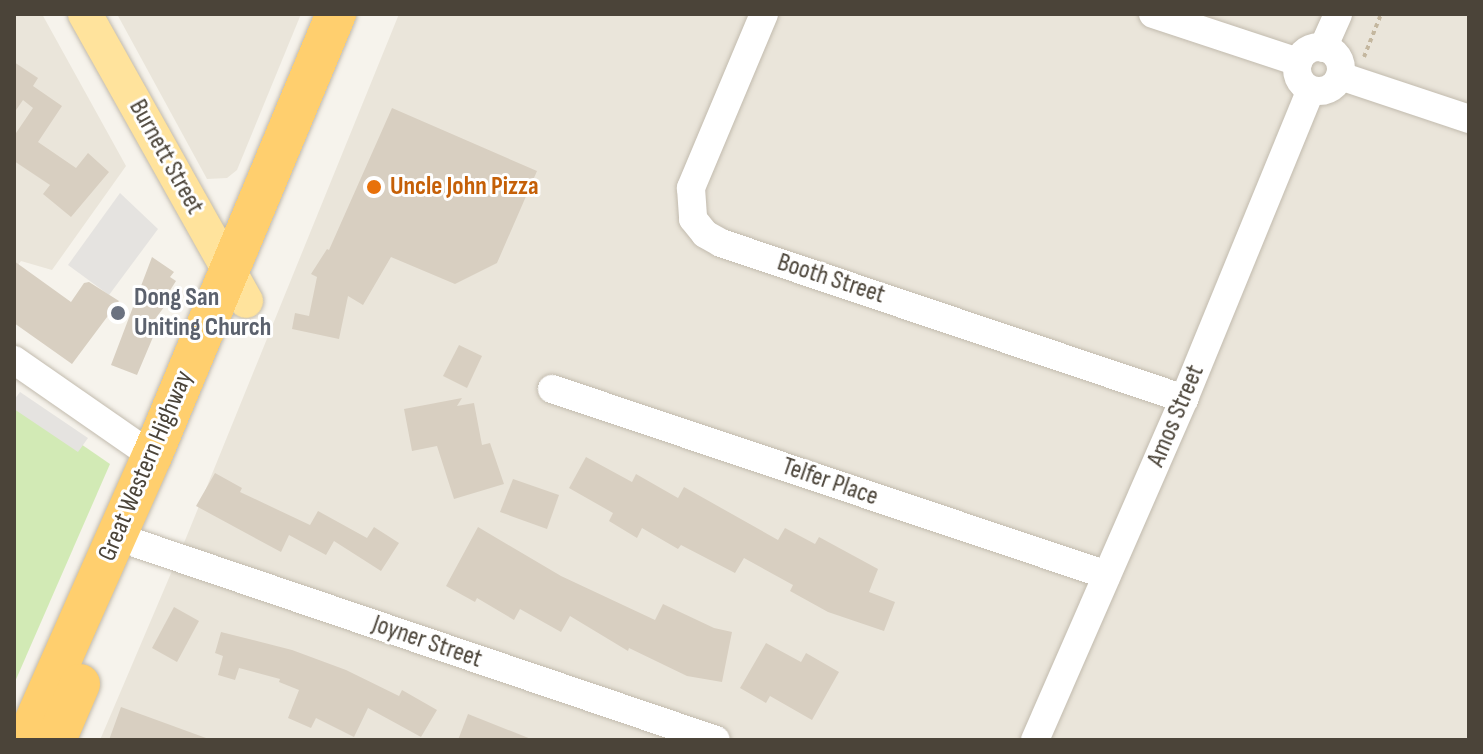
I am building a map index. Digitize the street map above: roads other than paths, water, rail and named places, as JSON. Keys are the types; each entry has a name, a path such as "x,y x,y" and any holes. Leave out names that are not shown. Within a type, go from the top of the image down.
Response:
{"highway":[{"name":"Great Western Highway","path":"56,740 138,544 238,286 336,14"},
{"name":"Great Western Highway","path":"26,740 152,456 238,286 365,14"}],"main road":[{"name":"Burnett Street","path":"85,14 238,286"}],"street":[{"name":"Booth Street","path":"764,14 691,188 693,219 705,234 721,243 1184,399"},
{"path":"1153,14 1298,62"},
{"path":"1323,48 1338,14"},
{"path":"1323,48 1305,52 1298,62 1300,82 1311,90 1325,90 1340,76"},
{"path":"1323,48 1339,62 1340,76"},
{"path":"1340,76 1469,119"},
{"name":"Amos Street","path":"1035,740 1184,399 1311,90"},
{"path":"14,360 152,456"},
{"name":"Telfer Place","path":"552,389 1107,575"},
{"name":"Joyner Street","path":"138,544 716,740"}],"place":[{"name":"Uncle John Pizza","path":"374,187"},
{"name":"Dong San Uniting Church","path":"118,313"}]}
